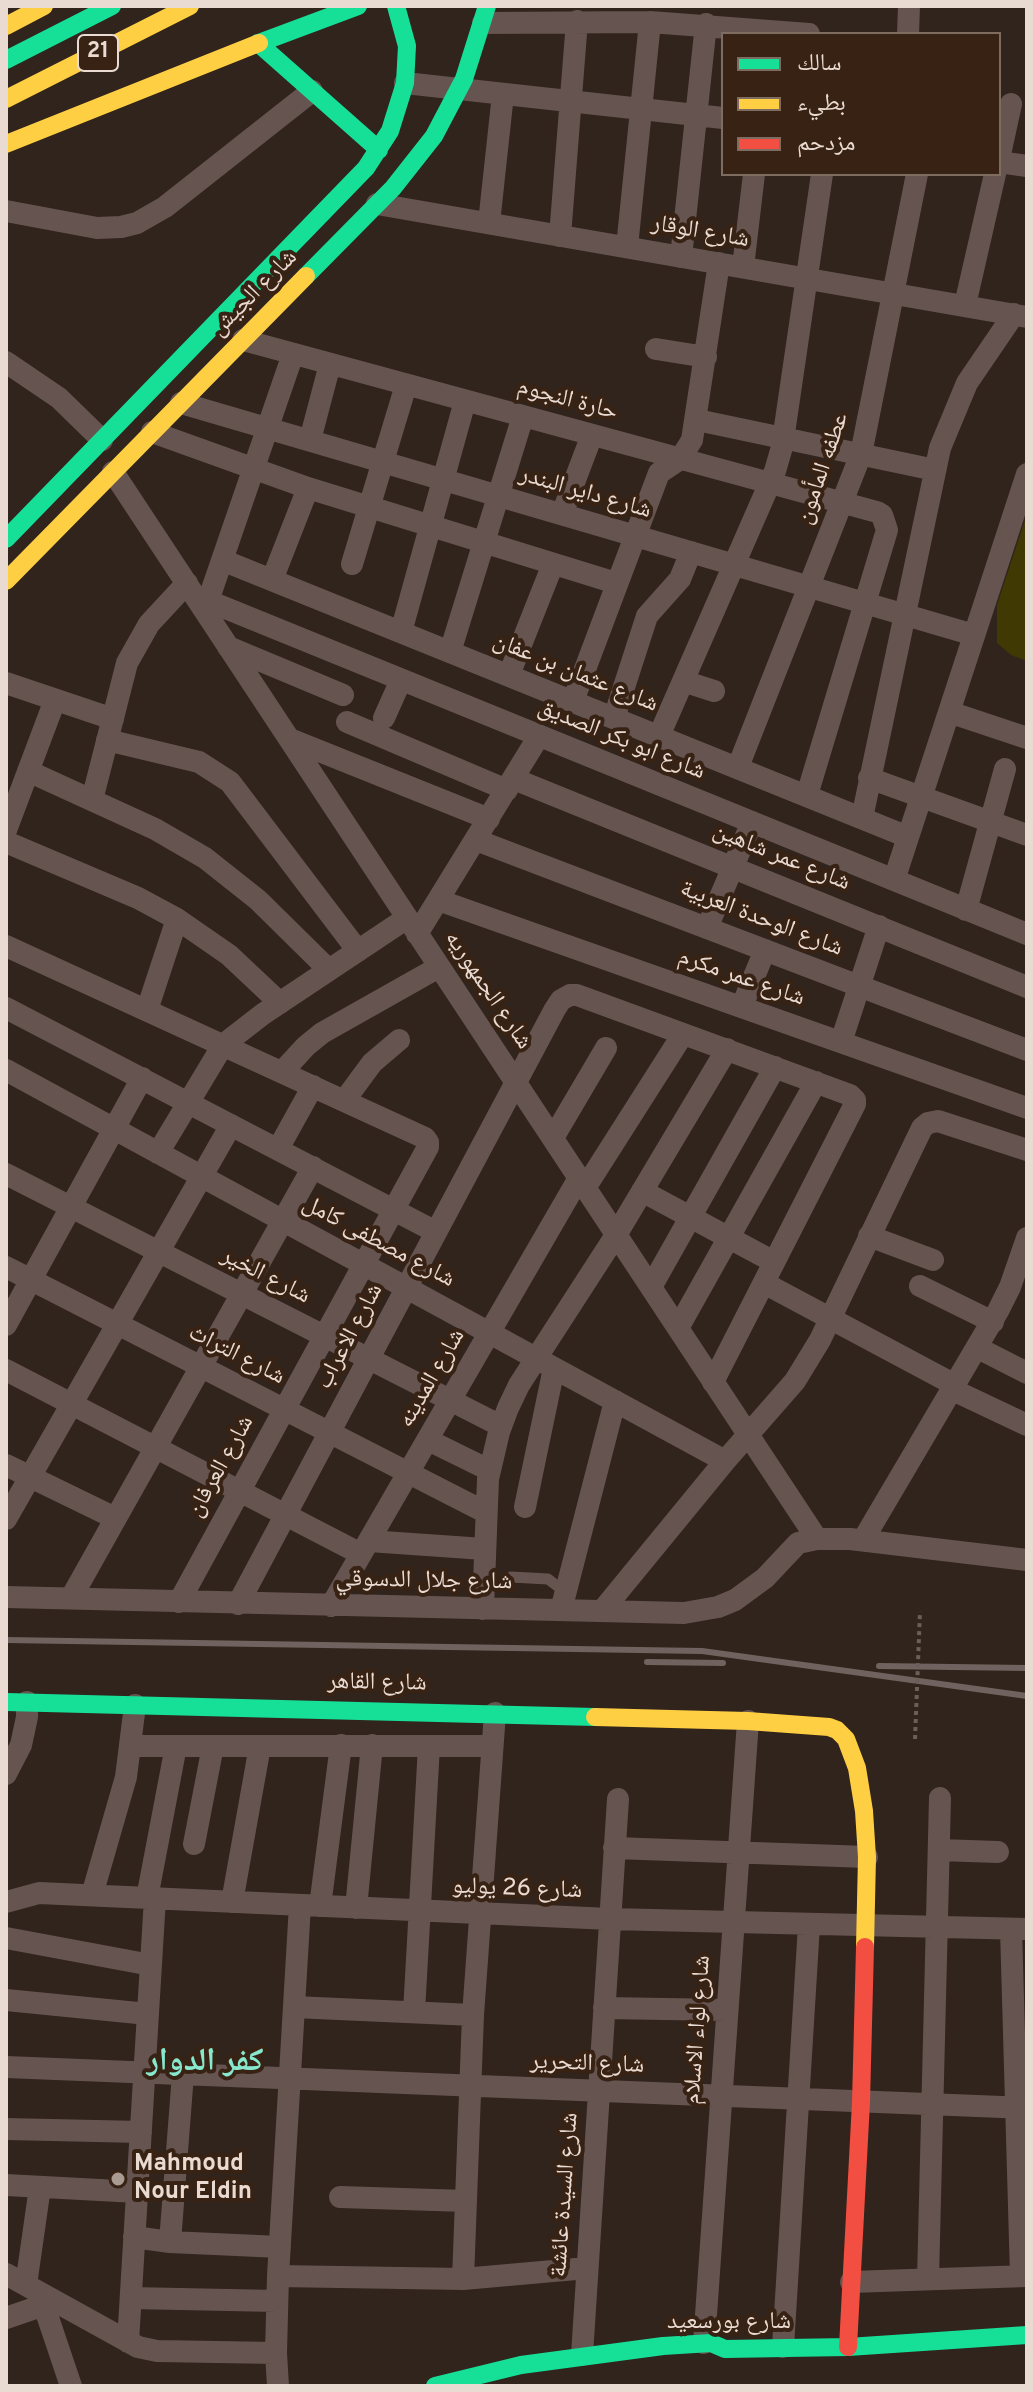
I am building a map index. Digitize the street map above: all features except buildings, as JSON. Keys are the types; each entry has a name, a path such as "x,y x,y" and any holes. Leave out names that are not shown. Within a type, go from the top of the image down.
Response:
{"main road":[{"path":"6,26 44,6"},
{"name":"21","path":"6,60 112,6"},
{"name":"21","path":"6,99 190,6"},
{"path":"6,144 358,6"},
{"name":"شارع الجيش","path":"6,539 366,168 379,150 398,111 405,83 407,46 396,6"},
{"name":"شارع الجيش","path":"6,581 377,204 421,154 459,89 485,14"},
{"path":"258,43 379,150"},
{"name":"شارع القاهر","path":"17,1702 748,1721 837,1730 846,1739 857,1768 867,1857 861,2102 848,2347"},
{"name":"شارع بورسعيد","path":"435,2386 521,2365 582,2355 704,2343 725,2349 848,2347 1027,2335"}],"street":[{"path":"908,32 909,6"},
{"path":"485,14 577,21 706,24 770,32"},
{"path":"560,236 577,21"},
{"path":"627,247 650,22"},
{"path":"681,257 706,24"},
{"path":"405,83 721,118"},
{"path":"6,211 97,228 137,223 165,207 312,91"},
{"path":"489,223 503,94"},
{"path":"1001,151 1012,104"},
{"path":"1001,160 1027,166"},
{"path":"743,267 754,176"},
{"path":"659,736 769,483 784,438 822,176"},
{"name":"عطفه المأمون","path":"738,767 861,454 917,176"},
{"path":"965,305 995,176"},
{"name":"شارع الوقار","path":"377,204 1021,316 967,383 940,448 862,818"},
{"path":"573,701 659,473 680,459 692,440 719,263"},
{"name":"حارة النجوم","path":"243,340 877,512 885,520 887,530 865,603"},
{"path":"656,349 706,357"},
{"path":"92,800 127,663 163,607 197,594 222,560 293,354"},
{"path":"6,362 59,398 102,440"},
{"path":"310,440 330,364"},
{"path":"352,564 406,385"},
{"path":"401,632 465,401"},
{"name":"شارع داير البندر","path":"181,403 974,635"},
{"path":"450,652 523,416"},
{"path":"697,420 935,470"},
{"path":"152,432 308,488 616,583"},
{"path":"562,514 592,435"},
{"name":"شارع الجمهوريه","path":"113,472 197,594 227,647 292,740 817,1539"},
{"path":"894,880 1027,474"},
{"path":"272,580 308,488"},
{"path":"614,718 647,616 680,579 691,552"},
{"name":"شارع عثمان بن عفان","path":"222,560 908,837"},
{"path":"509,675 553,564"},
{"name":"شارع ابو بكر الصديق","path":"197,594 1027,934"},
{"path":"807,795 865,603"},
{"path":"227,647 343,695"},
{"path":"384,718 401,680"},
{"path":"683,681 714,691"},
{"path":"6,683 55,700 110,729 199,762 230,782 358,951"},
{"path":"6,830 55,700"},
{"path":"949,712 1027,738"},
{"name":"شارع عمر شاهين","path":"347,722 733,867 1027,987"},
{"path":"158,1153 223,1045 241,1029 358,951 412,926 438,900 539,736"},
{"path":"292,740 489,819"},
{"path":"966,910 1005,769"},
{"path":"28,771 155,829 205,858 258,900 329,970"},
{"path":"869,778 1027,835"},
{"path":"707,928 752,822"},
{"name":"شارع الوحدة العربية","path":"476,840 1027,1050"},
{"path":"6,842 138,898 177,919 229,955 280,1003"},
{"name":"شارع عمر مكرم","path":"438,900 1027,1108"},
{"path":"147,1010 177,919"},
{"path":"841,1042 879,926"},
{"path":"6,946 344,1101 372,1063 399,1040"},
{"path":"742,1006 765,950"},
{"path":"282,1072 322,1033 439,967"},
{"name":"شارع الاعراب","path":"238,1604 561,1000 577,995 683,1034"},
{"path":"6,1008 436,1232"},
{"path":"683,1034 850,1095 855,1104 713,1382"},
{"name":"شارع المدينه","path":"331,1606 490,1333 582,1183 683,1034"},
{"path":"553,1138 606,1048"},
{"path":"483,1609 489,1470 501,1426 519,1385 545,1363 616,1235 727,1049"},
{"path":"651,1287 775,1067"},
{"name":"شارع مصطفى كامل","path":"6,1070 725,1461"},
{"path":"6,1325 142,1078"},
{"path":"678,1328 816,1082"},
{"path":"278,1149 313,1086"},
{"name":"شارع العرفان","path":"179,1602 428,1147 425,1138 344,1101"},
{"path":"602,1611 795,1381 922,1128 928,1123 943,1122 1027,1150"},
{"path":"6,1519 231,1125"},
{"path":"71,1598 313,1167"},
{"name":"شارع الخير","path":"6,1174 501,1426"},
{"path":"642,1191 774,1262"},
{"path":"869,1236 933,1260"},
{"path":"863,1540 993,1322 1010,1287 1027,1239"},
{"name":"شارع التراث","path":"6,1267 485,1512"},
{"path":"764,1283 1027,1425"},
{"path":"920,1286 993,1322"},
{"path":"978,1348 1027,1373"},
{"path":"525,1507 545,1363"},
{"path":"6,1370 285,1515 365,1548 484,1549"},
{"path":"563,1601 615,1401"},
{"path":"428,1440 489,1470"},
{"path":"6,1465 115,1518"},
{"path":"817,1539 863,1540 1027,1560"},
{"name":"شارع جلال الدسوقي","path":"6,1597 483,1609 563,1601 602,1611 684,1613 718,1607 751,1590 798,1543 817,1539"},
{"path":"9,1763 25,1731 17,1702"},
{"path":"92,1895 126,1777 135,1705"},
{"path":"463,2279 473,2015 495,1713"},
{"name":"شارع لواء الاسلام","path":"704,2343 748,1721"},
{"path":"278,2386 278,2276 294,2007 341,1745"},
{"path":"356,1908 372,1745"},
{"path":"132,1746 492,1746"},
{"path":"128,2342 151,1965 151,1898 176,1746"},
{"path":"194,1844 213,1746"},
{"path":"232,1902 260,1746"},
{"path":"414,2012 429,1746"},
{"path":"928,2279 940,1798"},
{"name":"شارع السيدة عائشة","path":"582,2355 618,1799"},
{"path":"614,1848 867,1857"},
{"path":"939,1850 998,1852"},
{"name":"شارع 26 يوليو","path":"9,1905 39,1893 479,1915 1019,1929"},
{"path":"783,2347 809,1925"},
{"path":"851,2282 1024,2276 1019,1929"},
{"path":"6,1938 151,1965"},
{"path":"6,2000 148,2014"},
{"path":"294,2007 473,2015"},
{"path":"604,2008 727,2010"},
{"name":"شارع التحرير","path":"6,2067 1021,2108"},
{"path":"170,2242 183,2074"},
{"path":"6,2129 141,2132"},
{"path":"6,2185 137,2192"},
{"path":"40,2187 29,2290 68,2385"},
{"path":"340,2197 466,2201"},
{"path":"134,2237 170,2242 280,2247"},
{"path":"278,2276 463,2279 587,2268"},
{"path":"6,2318 29,2290"},
{"path":"29,2290 128,2342 157,2351 276,2353"},
{"path":"131,2298 277,2301"}],"lane":[{"path":"511,1577 548,1579 563,1601"}],"path":[{"path":"915,1739 920,1611"}],"shaded area":[{"path":"1027,514 1027,659 1024,660 1011,655 997,643 997,605"}],"railway":[{"path":"6,1640 702,1651 1027,1696"},
{"path":"647,1662 723,1663"},
{"path":"879,1666 1027,1668"}],"traffic: fast":[{"path":"6,60 112,6"},
{"path":"259,43 358,6"},
{"path":"6,539 366,168 390,131 405,83 407,46 396,6"},
{"path":"306,276 393,188 434,136 464,79 487,6"},
{"path":"258,43 379,150"},
{"path":"6,1702 595,1717"},
{"path":"435,2386 521,2365 663,2346 711,2343 725,2349 848,2347 1027,2335"}],"traffic: slow":[{"path":"6,26 44,6"},
{"path":"6,99 190,6"},
{"path":"6,144 259,43"},
{"path":"6,581 306,276"},
{"path":"595,1717 748,1721 837,1730 846,1739 857,1768 864,1811 867,1857 865,1947"}],"traffic: jam":[{"path":"848,2347 861,2102 865,1947"}],"place":[{"name":"Mahmoud Nour Eldin","path":"118,2179"}],"district":[{"name":"كفر الدوار","path":"205,2064"}]}
